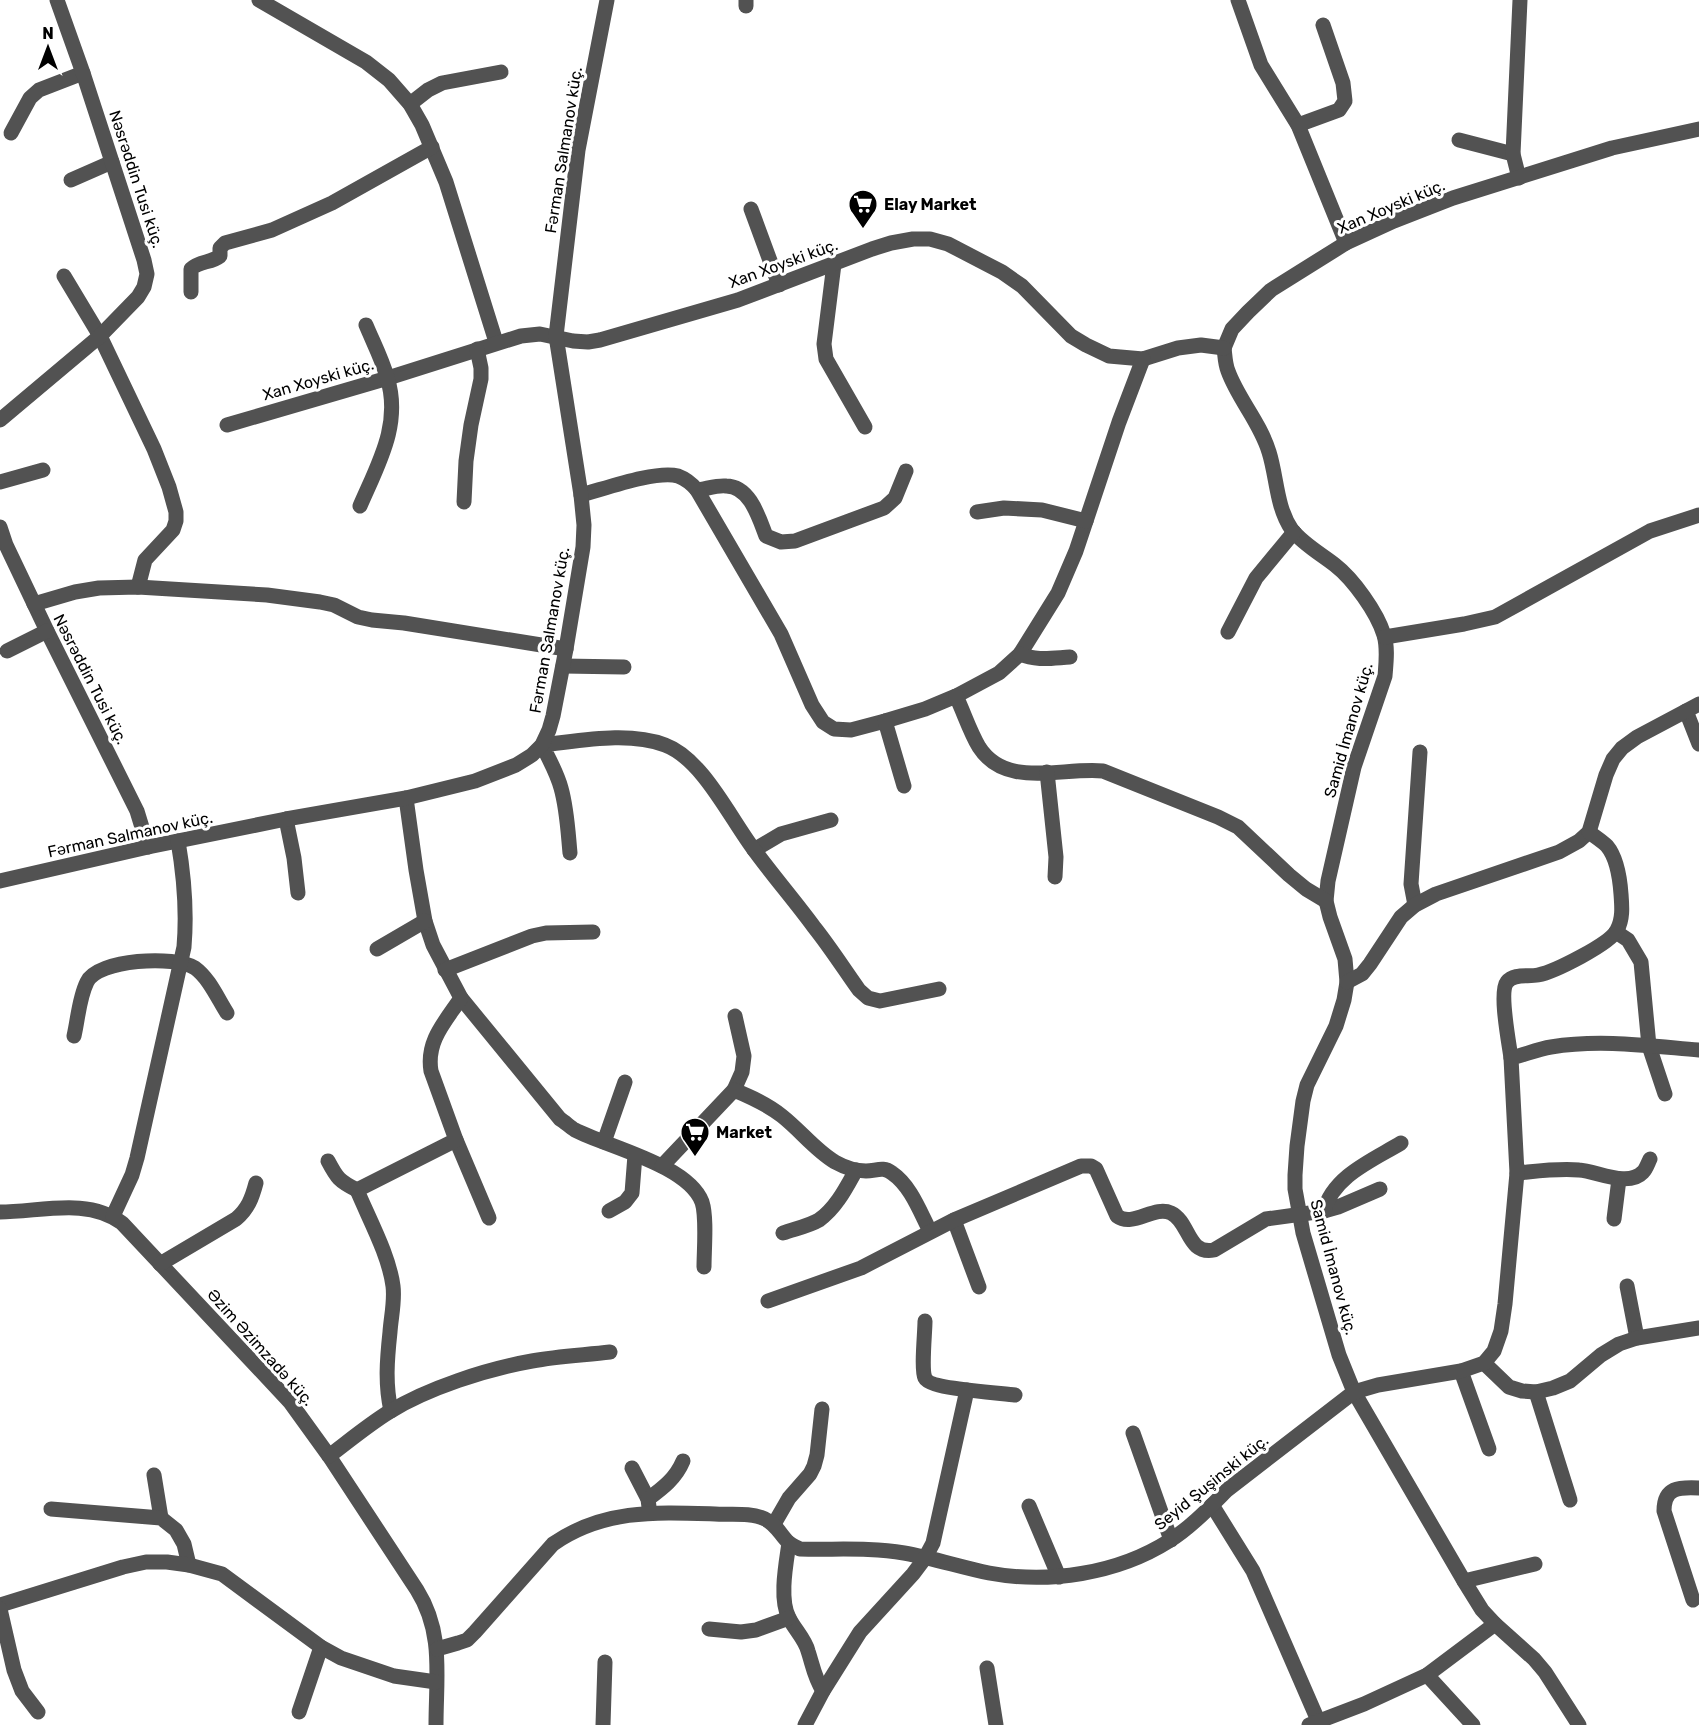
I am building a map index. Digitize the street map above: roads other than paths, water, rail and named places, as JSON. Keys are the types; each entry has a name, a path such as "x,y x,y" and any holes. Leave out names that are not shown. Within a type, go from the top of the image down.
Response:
{"street":[{"path":"259,0 366,62 389,80 410,104 422,125 446,182 496,342"},
{"name":"Fərman Salmanov küç.","path":"0,881 148,847 406,798 476,781 516,765 532,755 542,745 553,716 567,649 583,548 584,525 581,495 556,336 578,150 607,0"},
{"path":"1238,0 1261,65 1298,125 1347,243"},
{"path":"1519,177 1513,154 1520,0"},
{"name":"Nəsrəddin Tusi küç.","path":"0,420 100,336 138,297 144,287 147,274 60,1"},
{"path":"1298,125 1339,110 1345,101 1343,83 1323,25"},
{"path":"410,104 428,90 442,83 501,72"},
{"path":"11,133 30,98 39,90 83,73"},
{"name":"Xan Xoyski küç.","path":"227,425 521,336 540,334 573,341 600,340 738,300 891,243 913,239 930,239 948,244 1002,272 1022,286 1071,336 1109,356 1143,359 1178,348 1201,345 1224,348 1232,329 1271,290 1347,243 1394,221 1453,198 1612,148 1699,129"},
{"path":"1460,140 1513,154"},
{"path":"190,292 191,269 195,265 220,256 220,248 225,243 272,230 332,203 432,147"},
{"path":"70,180 112,162"},
{"path":"751,209 779,285"},
{"path":"834,264 824,344 826,358 865,426"},
{"path":"64,276 100,336 170,487 176,512 173,530 145,560 138,587"},
{"path":"360,506 388,438 392,418 388,378 366,325"},
{"name":"Samid İmanov küç.","path":"1224,348 1227,369 1238,393 1263,433 1287,521 1294,532 1337,566 1354,586 1377,618 1385,637 1385,676 1354,767 1328,881 1326,901 1345,959 1347,982 1336,1026 1307,1085 1303,1101 1295,1175 1303,1233 1339,1355 1354,1392 1482,1610 1540,1665 1579,1725"},
{"path":"465,502 466,461 481,379 477,349"},
{"path":"581,495 654,476 678,476 689,482 697,490 782,634 812,705 823,722 834,729 851,730 925,709 956,696 999,673 1020,654 1058,592 1076,551 1119,422 1143,359"},
{"path":"0,482 43,470"},
{"path":"697,490 728,485 741,491 754,505 766,536 781,542 795,541 884,508 896,498 906,471"},
{"path":"977,512 1004,508 1042,510 1086,521"},
{"path":"1385,637 1480,622 1495,617 1650,531 1699,515"},
{"name":"Nəsrəddin Tusi küç.","path":"0,527 34,604 137,812 148,847"},
{"path":"1228,632 1256,578 1294,532"},
{"path":"34,604 75,592 99,588 138,587 267,595 334,605 358,617 372,620 567,649"},
{"path":"7,651 47,631"},
{"path":"1020,654 1040,659 1070,657"},
{"path":"563,666 624,667"},
{"path":"956,696 979,746 991,762 1007,770 1025,773 1103,771 1218,817 1238,827 1306,889 1326,901"},
{"path":"1347,982 1362,974 1401,916 1415,905 1436,894 1559,852 1580,841 1589,832 1613,759 1622,748 1637,737 1692,707 1699,744"},
{"path":"885,720 904,786"},
{"path":"570,853 562,789 542,745 619,738 647,739 667,745 683,755 700,772 754,850 814,926 859,990 868,998 880,1001 939,989"},
{"path":"1415,905 1411,884 1420,752"},
{"path":"1047,772 1056,856 1055,877"},
{"path":"406,798 425,921 433,945 461,998 560,1119 573,1129 662,1166 684,1179 697,1192 704,1210 704,1267"},
{"path":"286,819 298,893"},
{"path":"754,850 782,834 831,820"},
{"path":"1589,832 1607,846 1614,860 1620,885 1622,913 1616,932 1605,943 1553,970 1538,975 1513,976 1506,983 1503,993 1511,1058 1517,1173 1501,1331 1494,1351 1484,1363 1509,1387 1536,1392 1570,1381 1600,1355 1618,1344 1637,1338 1699,1328"},
{"path":"0,1212 67,1208 100,1211 113,1216 132,1175 137,1158 181,963 185,928 182,868 178,842"},
{"path":"377,949 425,921"},
{"path":"445,969 532,936 546,933 593,932"},
{"path":"1616,932 1628,940 1641,962 1649,1046 1665,1094"},
{"path":"74,1036 87,981 96,972 113,966 162,961 181,963 195,968 227,1013"},
{"path":"461,998 436,1036 431,1046 429,1060 456,1140 489,1218"},
{"path":"662,1166 734,1090 742,1072 744,1056 735,1016"},
{"path":"1511,1058 1550,1047 1573,1045 1605,1044 1699,1050"},
{"path":"604,1142 625,1082"},
{"path":"734,1090 757,1099 782,1116 836,1163 856,1170 886,1169 894,1174 915,1201 930,1231"},
{"path":"357,1190 456,1140"},
{"path":"1324,1211 1335,1189 1356,1169 1401,1143"},
{"path":"609,1211 625,1202 632,1193 635,1155"},
{"path":"1517,1173 1580,1170 1618,1179 1637,1176 1644,1171 1650,1159"},
{"path":"328,1161 342,1183 357,1190 388,1265 393,1287 386,1373 391,1411"},
{"path":"768,1301 861,1268 930,1231 1081,1166 1091,1166 1098,1173 1117,1216 1122,1220 1161,1211 1169,1212 1175,1216 1197,1248 1205,1251 1214,1250 1266,1220 1338,1208 1380,1189"},
{"path":"783,1233 817,1221 826,1214 844,1192 856,1170"},
{"path":"1614,1218 1618,1179"},
{"path":"160,1264 236,1220 246,1211 256,1183"},
{"name":"Əzim Əzimzadə küç.","path":"113,1216 290,1402 329,1456 423,1600 434,1629 437,1648 436,1725"},
{"path":"954,1220 979,1287"},
{"path":"1627,1287 1637,1338"},
{"path":"925,1321 924,1370 925,1378 930,1383 967,1390 1016,1395"},
{"path":"329,1456 391,1411 429,1392 464,1379 535,1360 610,1352"},
{"name":"Seyid Şuşinski küç.","path":"789,1544 800,1549 876,1550 904,1553 990,1573 1020,1576 1059,1576 1100,1569 1149,1553 1171,1540 1212,1506 1227,1490 1354,1392 1378,1385 1461,1371 1484,1363"},
{"path":"1461,1371 1489,1449"},
{"path":"805,1725 823,1691 860,1632 900,1590 925,1558 935,1536 967,1390"},
{"path":"1536,1392 1570,1500"},
{"path":"774,1524 789,1497 810,1474 814,1466 822,1409"},
{"path":"1133,1433 1171,1540"},
{"path":"437,1648 467,1640 553,1544 567,1534 632,1514 649,1506 679,1471 683,1461"},
{"path":"632,1467 649,1506"},
{"path":"154,1474 161,1518"},
{"path":"1693,1600 1664,1511 1664,1502 1667,1494 1675,1489 1699,1488"},
{"path":"649,1506 764,1518 774,1524 789,1544 785,1573 786,1608 789,1618 808,1650 816,1679 823,1691"},
{"path":"1029,1506 1059,1576"},
{"path":"1212,1506 1253,1571 1316,1724 1427,1675 1495,1624"},
{"path":"51,1509 161,1518 176,1530 184,1544 189,1565"},
{"path":"38,1712 22,1691 14,1670 0,1607 123,1567 146,1562 189,1565 222,1574 321,1647 341,1658 394,1676 436,1683"},
{"path":"1464,1581 1535,1564"},
{"path":"709,1629 741,1632 756,1630 789,1618"},
{"path":"299,1712 321,1647"},
{"path":"603,1725 605,1662"},
{"path":"987,1668 996,1725"},
{"path":"1427,1675 1473,1725"}],"place":[{"name":"Elay Market","path":"863,230"},
{"name":"Market","path":"695,1158"}]}
